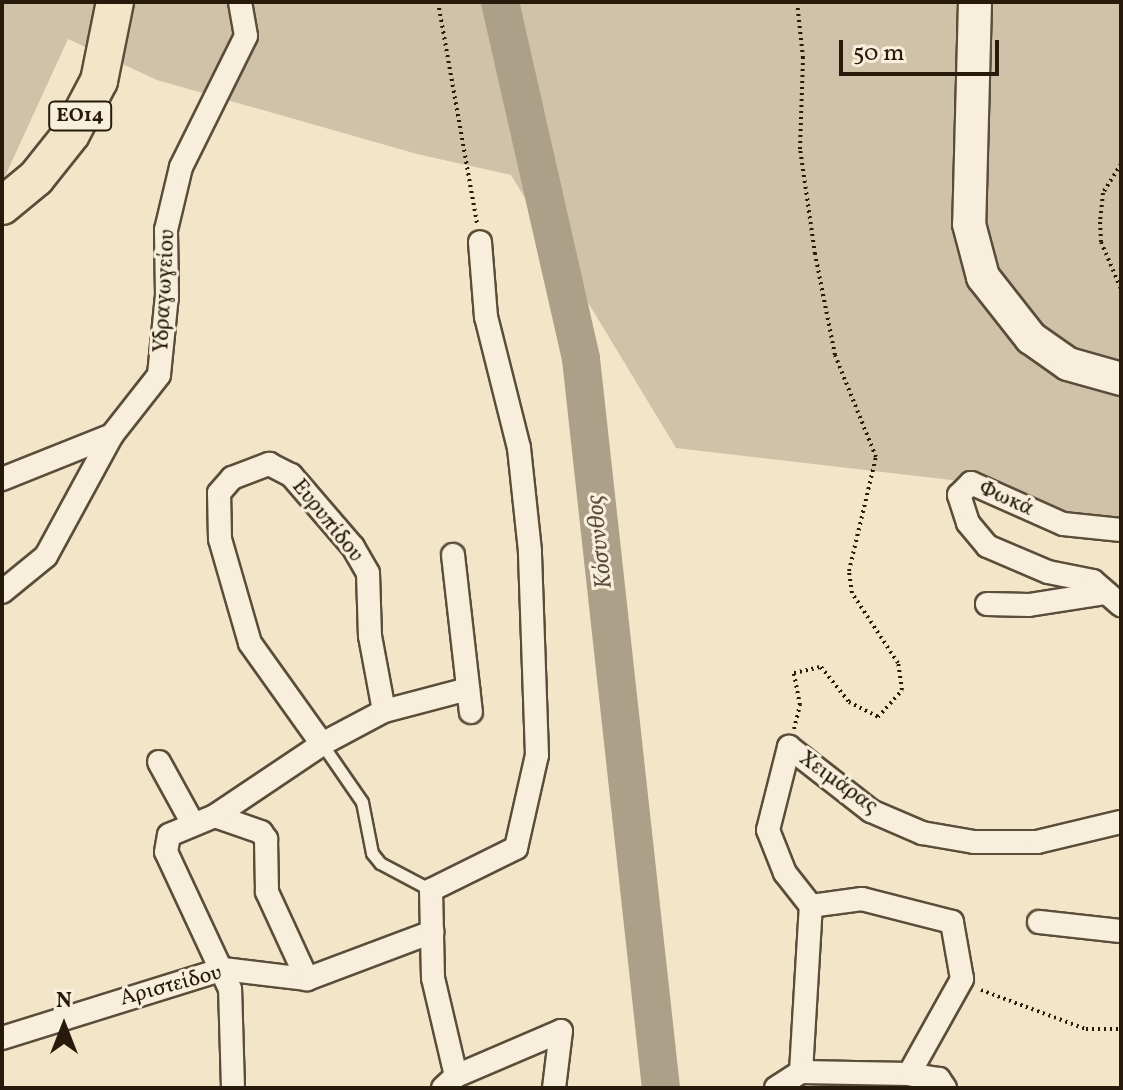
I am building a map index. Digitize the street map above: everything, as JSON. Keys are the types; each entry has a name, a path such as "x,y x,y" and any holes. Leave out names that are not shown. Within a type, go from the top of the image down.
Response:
{"main road":[{"name":"ΕΟ14","path":"2,206 36,178 71,134 99,81 115,2"}],"street":[{"name":"Υδραγωγείου","path":"2,592 46,556 112,435 159,375 167,295 166,230 181,167 246,36 240,2"},
{"path":"975,2 969,224 983,277 1031,338 1068,364 1121,379"},
{"path":"480,242 486,317 519,448 526,507 539,690 537,755 520,823 522,840 516,848 431,890 433,978 450,1082 561,1031 554,1088"},
{"path":"2,479 112,435"},
{"name":"Ευρυπίδου","path":"322,744 250,643 220,539 219,493 232,478 269,464 291,475 353,547 368,573 370,636 384,711"},
{"name":"Φωκά","path":"1114,599 1093,581 1048,572 987,546 968,523 959,495 971,483 1063,524 1121,530"},
{"path":"453,555 471,712"},
{"path":"987,604 1029,605 1114,599"},
{"path":"233,1088 230,989 166,852 169,835 192,822 215,816 322,744 384,711 468,689"},
{"path":"789,747 768,830 785,873 811,906 801,1072"},
{"name":"Χειμάρας","path":"789,747 871,811 922,833 974,842 1037,842 1121,822"},
{"path":"159,762 192,822"},
{"path":"215,816 261,832 266,839 267,892 307,979"},
{"path":"811,906 862,899 947,919 954,928 952,943 962,979 909,1074"},
{"path":"1039,922 1121,931"},
{"name":"Αριστείδου","path":"2,1038 223,969 307,979 432,932"},
{"path":"776,1088 801,1072 909,1074 939,1079 945,1088"}],"lane":[{"path":"322,744 362,802 372,853 380,863 431,890"}],"path":[{"path":"438,2 480,242"},
{"path":"789,747 800,705 794,673 821,667 849,702 878,717 902,690 898,663 852,593 849,571 876,457 835,355 815,254 800,149 803,58 797,2"},
{"path":"1121,164 1103,193 1100,222 1101,242 1121,289"},
{"path":"962,979 1046,1018 1086,1029 1121,1029"}],"shaded area":[{"path":"2,2 1121,2 1121,522 1087,523 1003,486 676,448 511,175 417,154 157,80 68,39 2,183"}],"waterway":[{"name":"Κόσυνθος","path":"500,2 581,359 661,1088"}]}
